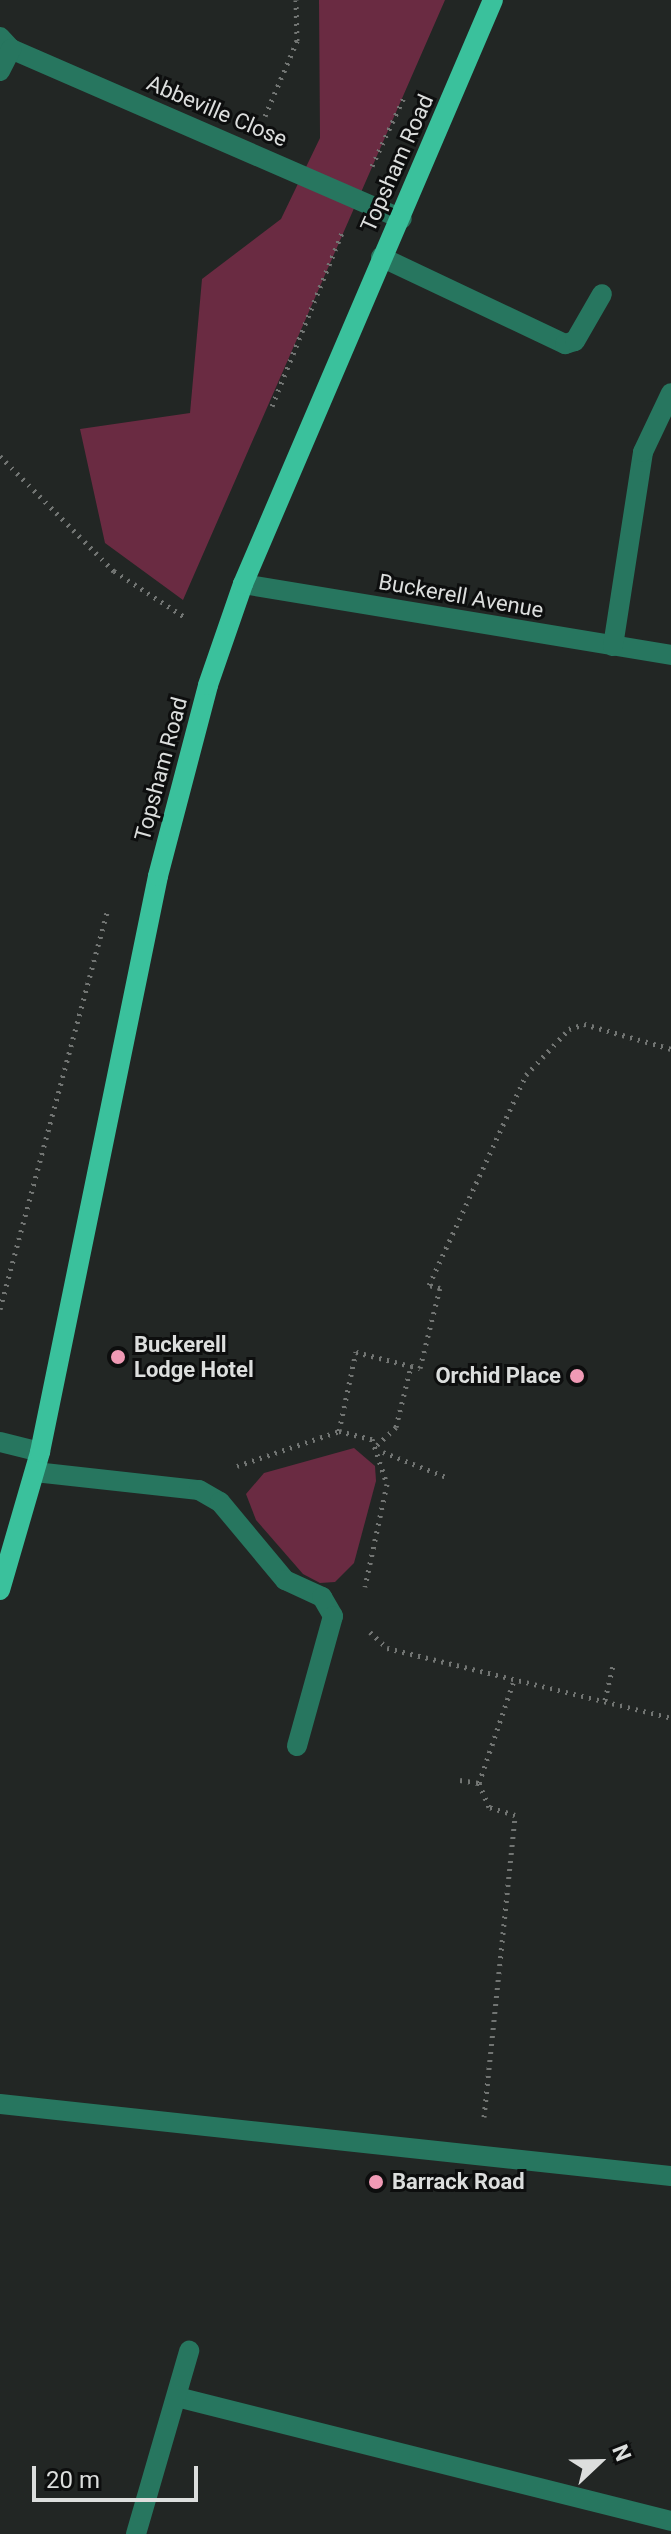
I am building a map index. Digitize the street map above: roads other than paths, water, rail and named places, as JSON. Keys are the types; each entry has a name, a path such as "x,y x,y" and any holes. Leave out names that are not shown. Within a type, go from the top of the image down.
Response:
{"main road":[{"name":"Topsham Road","path":"0,1590 37,1462 158,876 243,584 381,257 402,219 493,0"}],"street":[{"name":"Abbeville Close","path":"0,71 5,43 402,219"},
{"path":"381,257 565,344 575,341 602,294"},
{"path":"613,646 643,452 671,393"},
{"name":"Buckerell Avenue","path":"243,584 671,655"},
{"path":"0,1442 37,1462 199,1490 220,1502 285,1580 322,1597 333,1616 297,1746"},
{"path":"0,2104 671,2176"},
{"path":"136,2534 189,2351"},
{"path":"177,2397 671,2521"}],"place":[{"name":"Buckerell Lodge Hotel","path":"118,1357"},
{"name":"Orchid Place","path":"577,1376"},
{"name":"Barrack Road","path":"376,2182"}]}
